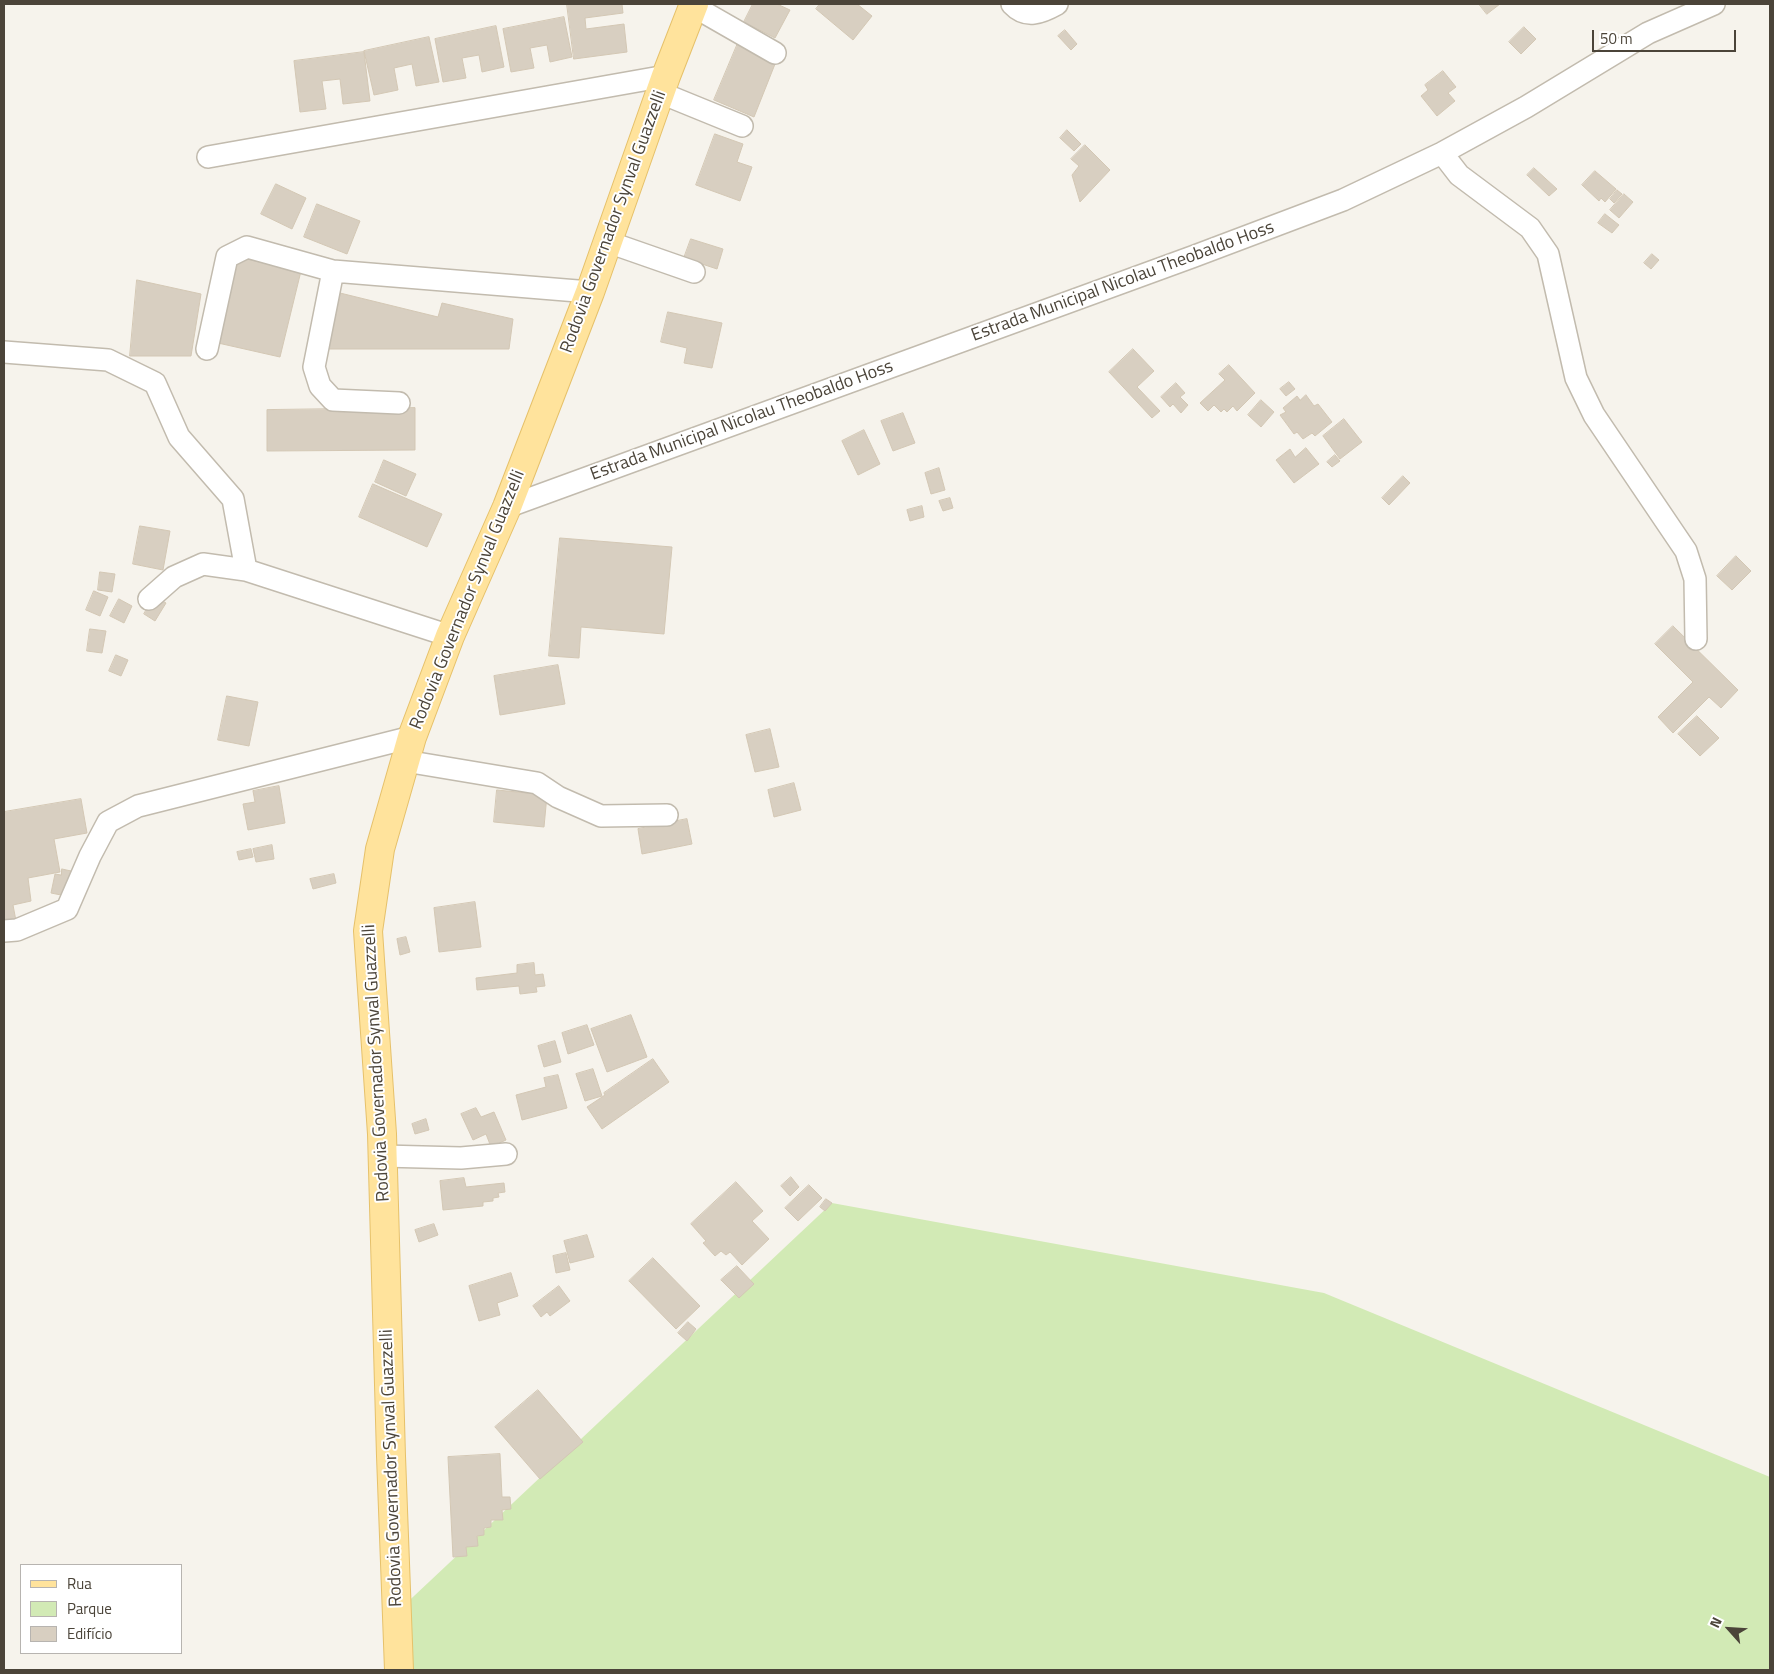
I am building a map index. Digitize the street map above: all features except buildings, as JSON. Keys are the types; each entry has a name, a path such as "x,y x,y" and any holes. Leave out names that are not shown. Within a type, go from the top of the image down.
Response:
{"main road":[{"name":"Rodovia Governador Synval Guazzelli","path":"400,1670 391,1456 383,1156 368,931 380,849 409,749 450,636 507,507 590,292 663,84 694,5"}],"street":[{"path":"1012,4 1019,11 1036,14 1057,4"},
{"name":"Estrada Municipal Nicolau Theobaldo Hoss","path":"507,507 1343,200 1442,153 1526,107 1648,33 1714,4"},
{"path":"694,5 775,53"},
{"path":"208,157 663,84 742,126"},
{"path":"1442,153 1459,175 1530,228 1548,254 1576,378 1594,415 1686,551 1694,579 1696,639"},
{"path":"608,242 694,272"},
{"path":"208,349 227,257 247,247 334,271 590,292"},
{"path":"334,271 314,367 320,386 333,400 399,403"},
{"path":"4,352 108,360 156,383 179,437 233,498 246,570"},
{"path":"149,599 174,577 203,564 246,570 450,636"},
{"path":"4,931 17,930 67,909 90,856 108,822 138,806 409,749 537,783 558,797 601,816 667,815"},
{"path":"383,1156 461,1158 506,1154"}],"green space":[{"path":"832,1203 1324,1293 1770,1477 1770,1670 399,1670 397,1612"}]}
